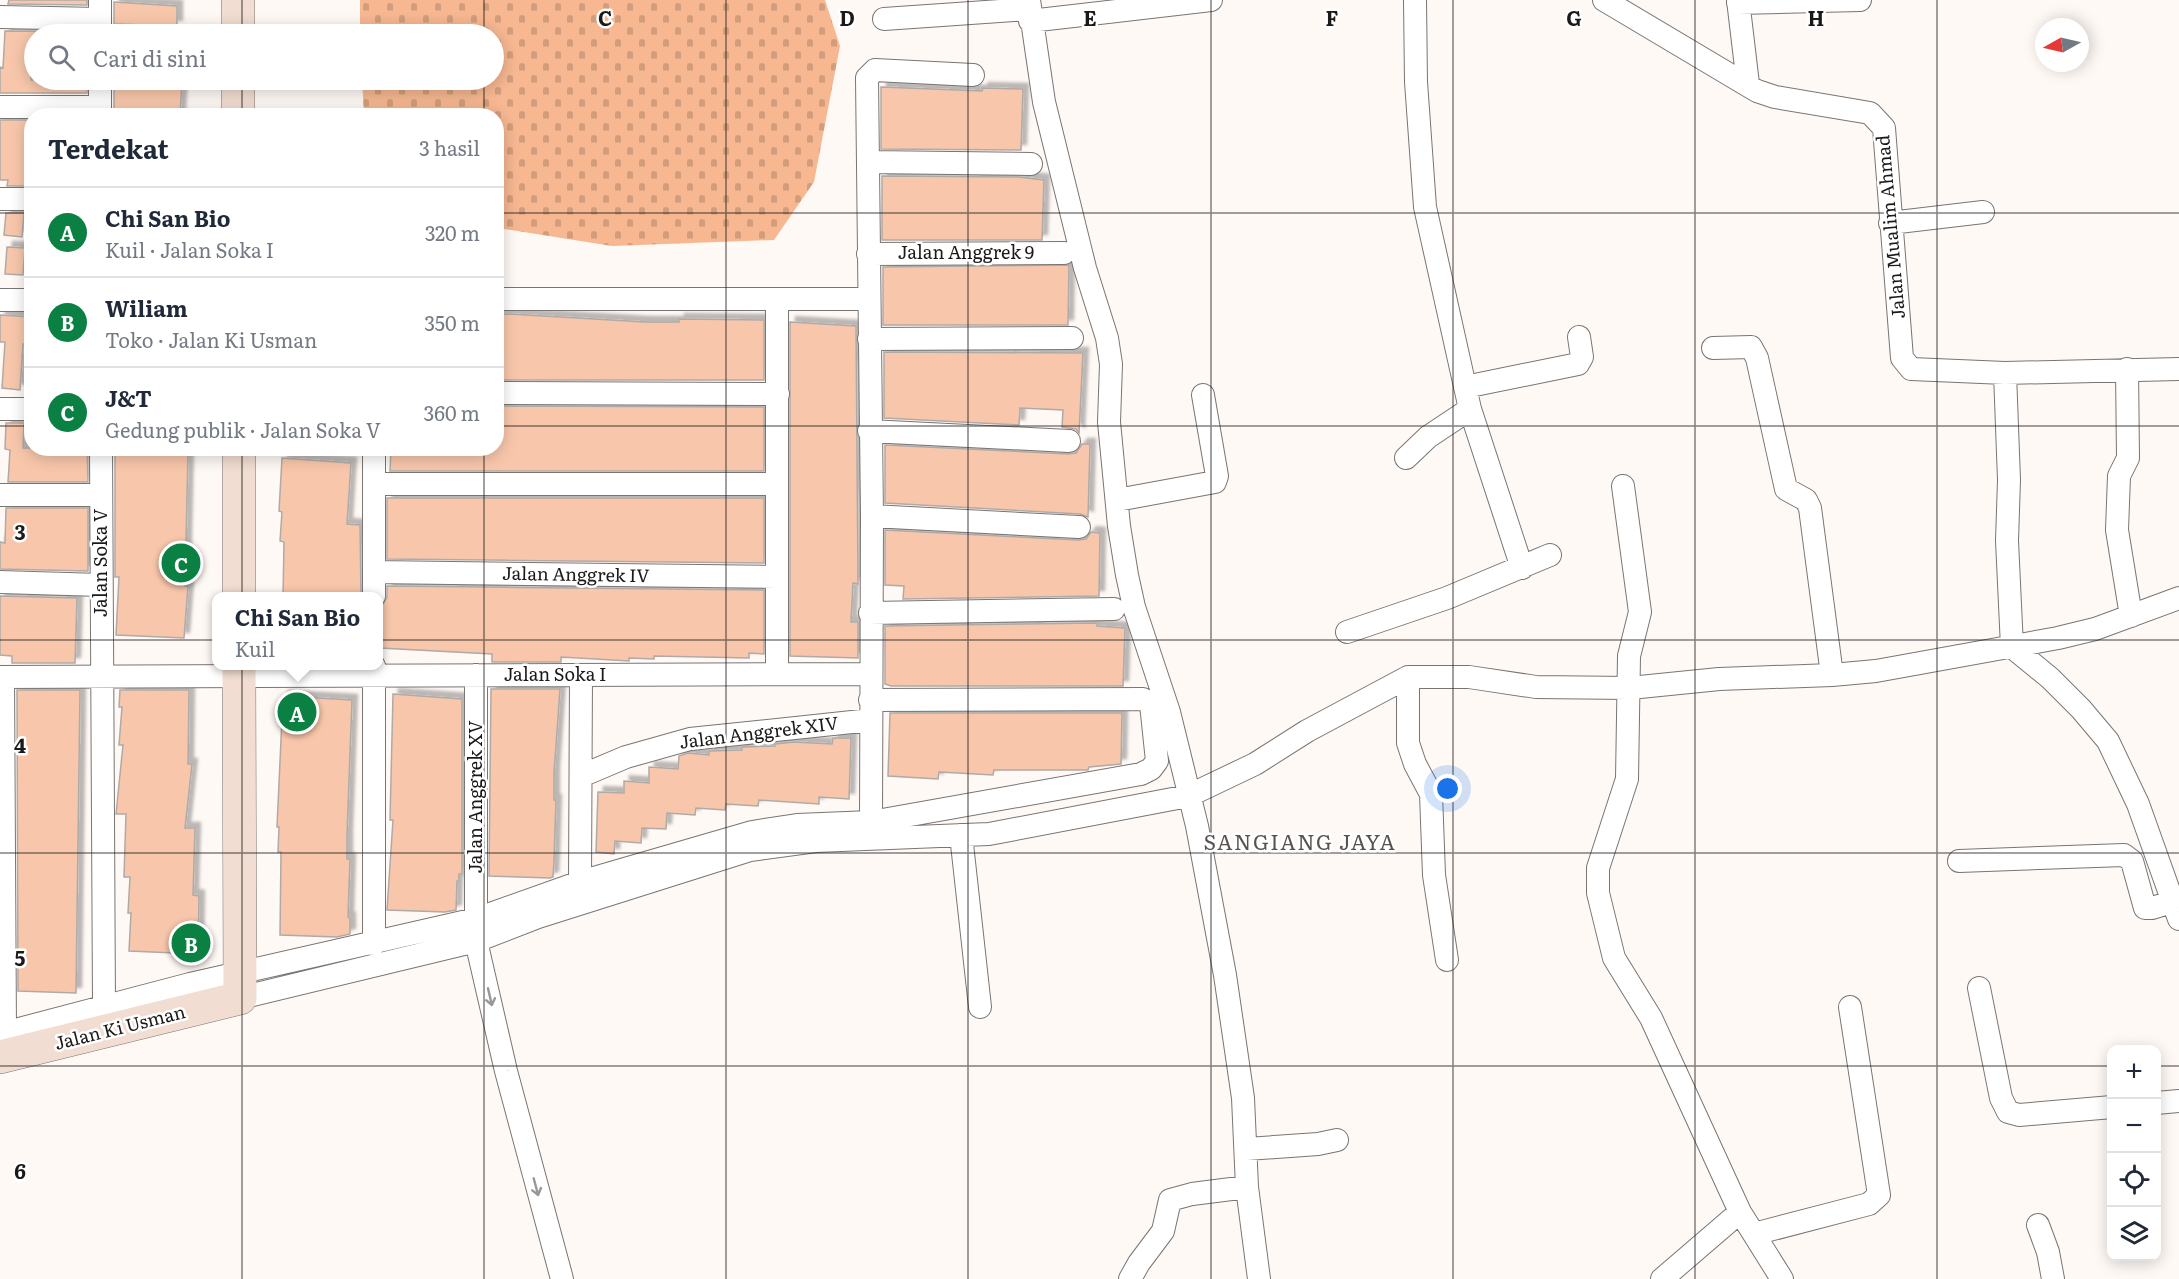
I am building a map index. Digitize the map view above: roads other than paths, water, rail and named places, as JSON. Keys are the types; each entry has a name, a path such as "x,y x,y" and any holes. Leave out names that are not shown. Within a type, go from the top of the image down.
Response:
{"street":[{"path":"238,0 238,24"},
{"path":"884,19 1211,0"},
{"path":"1415,0 1416,82 1425,207 1467,398 1522,568"},
{"name":"Jalan Mualim Ahmad","path":"1604,0 1757,91 1775,97 1870,113 1878,120 1884,128 1902,358 1911,369 1926,372 2005,373 2179,369"},
{"path":"1748,84 1738,1 1860,0"},
{"path":"1029,10 1044,102 1067,202 1107,338 1111,364 1109,422 1119,526 1134,607 1169,712 1197,826 1230,1009 1246,1149 1247,1187 1259,1279"},
{"path":"0,17 100,18"},
{"path":"240,985 374,944 476,930 580,882 752,832 797,825 871,822 872,516 869,431 867,78 875,70 973,75"},
{"path":"100,90 100,108"},
{"path":"238,90 238,108"},
{"path":"0,107 25,108"},
{"path":"868,162 1031,164"},
{"path":"0,199 24,199"},
{"path":"1890,223 1983,212"},
{"name":"Jalan Anggrek 9","path":"868,254 1064,253"},
{"path":"504,299 868,299"},
{"path":"777,299 777,674"},
{"path":"0,300 24,300"},
{"path":"1406,458 1467,398 1578,364 1582,357 1579,337"},
{"path":"869,339 1072,338"},
{"path":"1713,348 1744,345 1751,347 1755,352 1786,489 1809,504 1832,675"},
{"path":"2127,369 2128,458 2119,476 2117,530 2131,616"},
{"path":"1959,861 2124,855 2132,861 2145,908 2177,910 2138,804 2108,741 2081,709 2012,647 2007,541 2009,470 2005,373"},
{"path":"504,393 777,393"},
{"path":"1117,500 1215,482 1217,476 1203,395"},
{"path":"0,409 24,409"},
{"path":"869,431 1069,441"},
{"name":"Jalan Soka V","path":"101,456 104,1005"},
{"path":"239,456 239,592"},
{"path":"374,456 374,592"},
{"path":"374,484 777,484"},
{"path":"1623,486 1640,608 1630,645 1627,779 1598,868 1598,893 1614,958 1651,1018 1740,1212 1782,1279"},
{"path":"0,495 101,495"},
{"path":"872,516 1079,528"},
{"path":"1347,632 1447,598 1550,555"},
{"name":"Jalan Anggrek IV","path":"374,572 777,577"},
{"path":"0,582 101,585"},
{"path":"1,677 2,1041 104,1005 240,985 538,917 750,850 816,841 961,835 1034,827 1188,796 1256,764 1358,702 1408,677 1469,677 1536,687 1630,688 1719,679 1876,671 2012,647 2095,629 2179,598"},
{"path":"870,613 1114,609"},
{"path":"239,671 240,985"},
{"name":"Jalan Soka I","path":"1,677 101,677 239,671 374,671 476,675 870,674"},
{"path":"374,671 374,944"},
{"name":"Jalan Anggrek XV","path":"476,675 476,930 506,1071 562,1279"},
{"path":"580,882 581,675"},
{"path":"1408,677 1408,743 1415,764 1431,794 1434,875 1447,960"},
{"name":"Jalan Anggrek XIV","path":"581,776 626,757 690,739 871,710 1143,699 1151,704 1157,761 1151,769 1141,774 871,822"},
{"path":"961,835 980,1007"},
{"name":"Jalan Ki Usman","path":"2,1041 240,985"},
{"path":"1979,988 2001,1098 2008,1112 2019,1115 2107,1107"},
{"path":"1754,1234 1869,1204 1879,1195 1850,1007"},
{"path":"2161,1103 2179,1101"},
{"path":"1246,1149 1318,1144 1336,1140"},
{"path":"1131,1279 1138,1263 1162,1231 1170,1200 1192,1194 1247,1187"},
{"path":"1662,1279 1740,1212"},
{"path":"2038,1224 2048,1252 2053,1279"}],"place":[{"name":"J&T","path":"181,563"},
{"name":"Chi San Bio","path":"297,712"},
{"name":"Wiliam","path":"191,943"}],"district":[{"name":"SANGIANG JAYA","path":"1300,843"}]}
